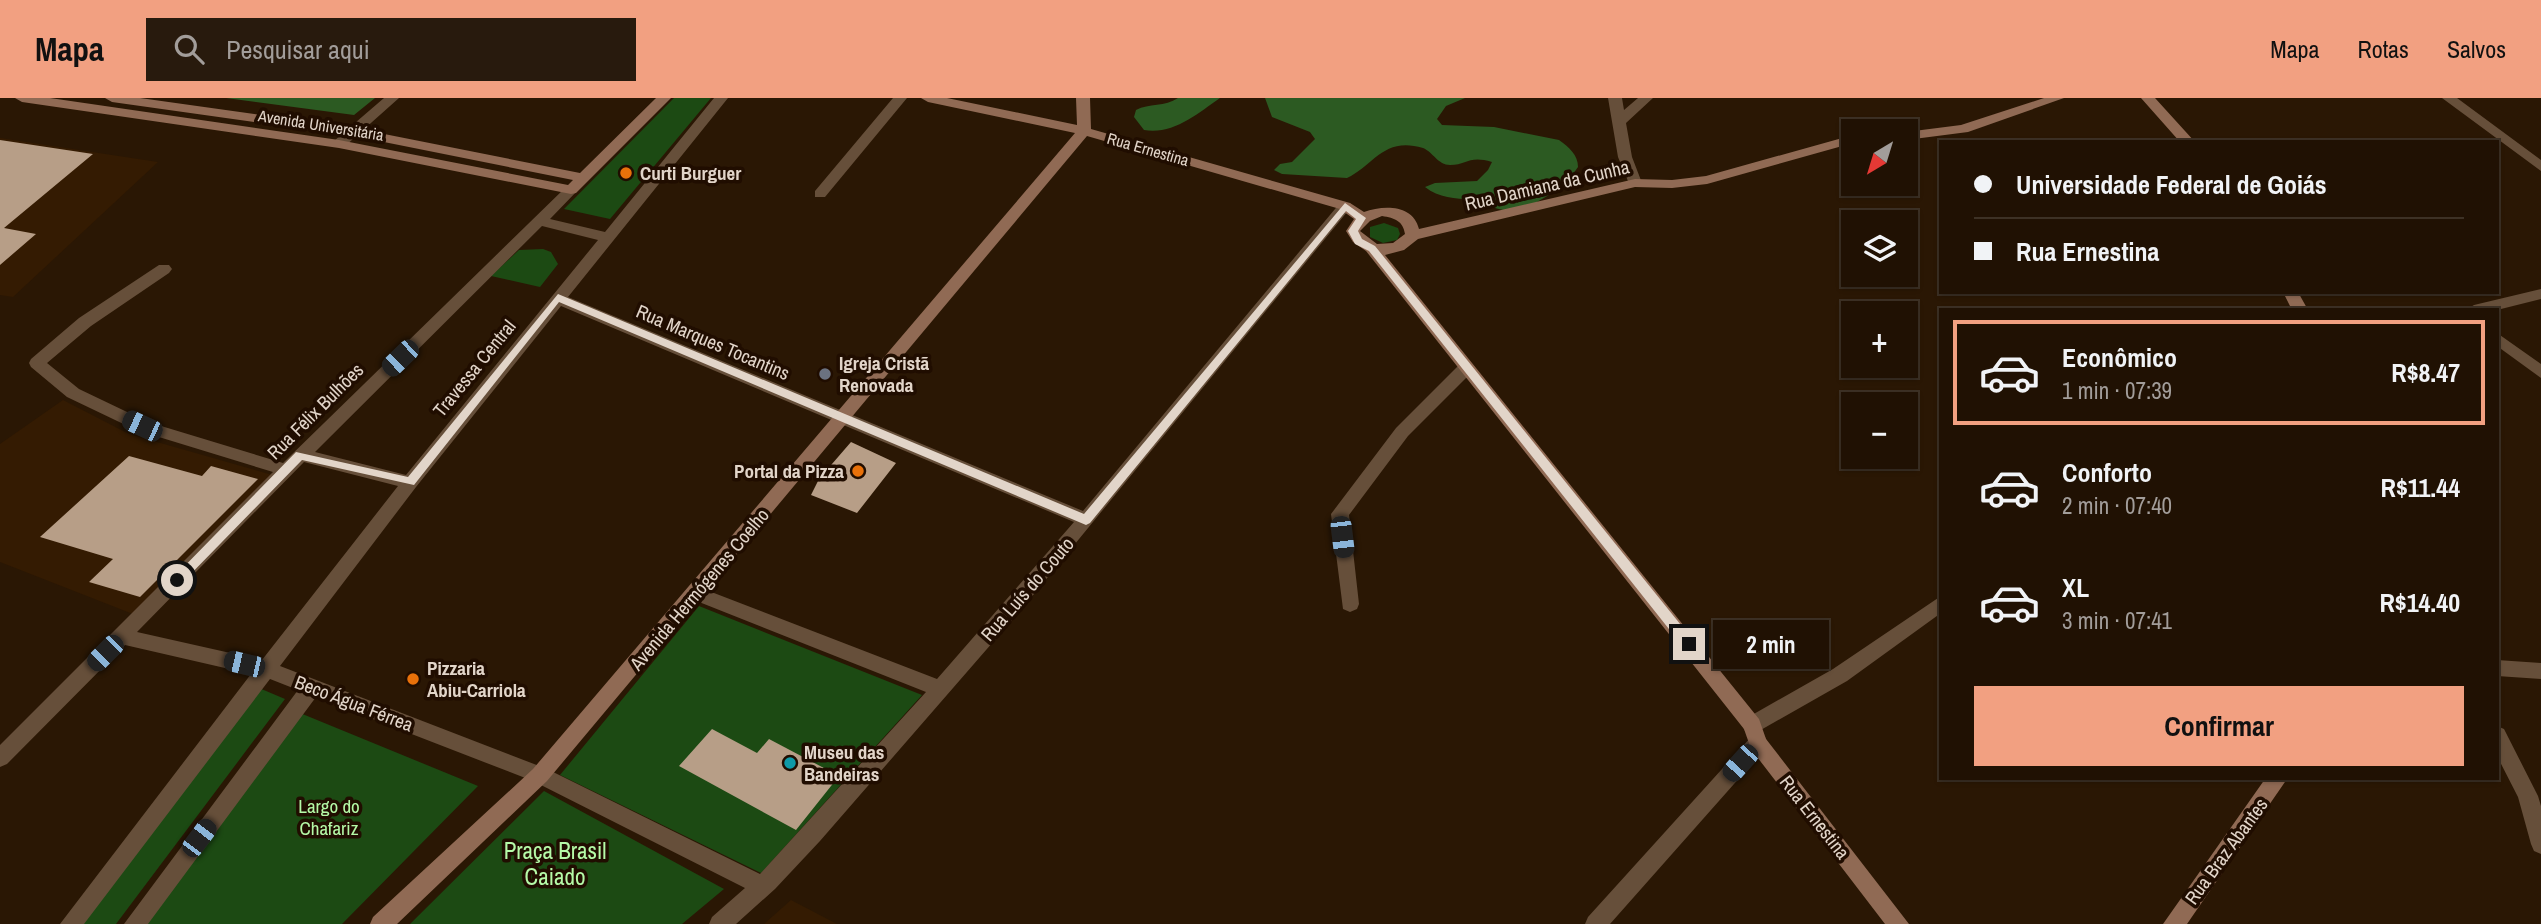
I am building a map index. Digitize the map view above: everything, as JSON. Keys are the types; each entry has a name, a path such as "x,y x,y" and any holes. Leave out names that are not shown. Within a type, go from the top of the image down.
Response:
{"street":[{"name":"Avenida Universitária","path":"22,98 340,144 577,184"},
{"name":"Avenida Universitária","path":"112,98 354,132 577,184"},
{"path":"340,144 391,98"},
{"name":"Rua Félix Bulhões","path":"0,758 300,455 664,98"},
{"name":"Travessa Central","path":"71,924 410,482 721,98"},
{"path":"820,194 900,98"},
{"name":"Rua Ernestina","path":"928,98 1084,131 1345,206 1362,218"},
{"path":"1083,98 1084,131"},
{"path":"1615,98 1621,120 1625,157 1634,183"},
{"path":"1621,120 1646,98"},
{"path":"1918,135 1963,129 2057,98"},
{"path":"2147,98 2186,140"},
{"path":"2449,98 2541,167"},
{"name":"Avenida Hermógenes Coelho","path":"381,924 540,775 843,420 1084,131"},
{"name":"Rua Damiana da Cunha","path":"1413,235 1634,183 1672,184 1707,180 1841,142"},
{"name":"Rua Luís do Couto","path":"720,924 762,886 941,689 1086,520 1345,206"},
{"path":"1382,211 1399,214 1411,223 1413,235 1405,245 1390,250 1372,248 1359,241 1353,231 1362,218 1382,211"},
{"path":"539,221 607,237"},
{"name":"Rua Ernestina","path":"1372,248 1755,734 1898,924"},
{"path":"164,269 85,322 37,363 73,393 142,426 286,470"},
{"path":"2482,308 2541,294"},
{"name":"Rua Marques Tocantins","path":"558,298 1086,520"},
{"path":"2499,340 2541,372"},
{"path":"1350,604 1340,514 1402,432 1468,367"},
{"path":"300,455 410,482"},
{"path":"695,593 941,689"},
{"path":"1596,924 1755,734 1939,604"},
{"name":"Beco Água Férrea","path":"122,636 268,670 540,775 762,886"},
{"path":"2499,667 2541,671"},
{"path":"135,924 312,688"},
{"path":"2499,739 2528,796 2541,844"},
{"name":"Rua Braz Abantes","path":"2174,924 2276,780"}],"shaded area":[{"path":"0,138 158,162 13,297 0,295"},
{"path":"63,400 129,434 276,476 138,616 0,562 0,444"},
{"path":"791,900 837,924 764,924"}],"green space":[{"path":"226,98 375,98 354,115"},
{"path":"674,98 711,98 610,219 564,209"},
{"path":"1178,98 1220,98 1184,122 1165,129 1144,130 1134,117 1136,110"},
{"path":"1265,98 1465,98 1446,106 1437,119 1442,125 1494,127 1559,140 1572,152 1578,167 1546,197 1514,210 1453,198 1425,187 1435,183 1477,181 1492,162 1473,160 1456,165 1446,164 1423,148 1410,145 1389,149 1347,178 1282,174 1274,170 1280,164 1292,162 1315,139 1310,132 1272,117"},
{"path":"1384,223 1398,228 1400,234 1397,240 1383,243 1370,237 1370,227"},
{"path":"543,249 551,252 558,264 540,287 491,276 519,250"},
{"path":"699,606 922,695 761,873 560,775"},
{"path":"259,688 285,699 116,924 76,924"},
{"name":"Largo do Chafariz","path":"300,713 478,786 342,924 147,924"},
{"name":"Praça Brasil Caiado","path":"544,791 724,889 682,924 410,924"}],"building":[{"path":"0,140 93,154 4,228 36,234 0,265"},
{"name":"Portal da Pizza","path":"851,442 896,463 857,513 811,495 819,479"},
{"path":"129,456 202,476 211,466 258,479 140,597 89,582 113,559 40,537"},
{"path":"712,729 757,753 769,739 839,776 796,830 679,766"}],"place":[{"name":"Curti Burguer","path":"626,173"},
{"name":"Igreja Cristã Renovada","path":"825,374"},
{"name":"Portal da Pizza","path":"858,471"},
{"name":"Pizzaria Abiu-Carriola","path":"413,679"},
{"name":"Museu das Bandeiras","path":"790,763"}],"route":[{"path":"177,580 300,455 410,482 558,298 1086,520 1345,206 1362,218 1353,231 1359,241 1372,248 1689,644"}]}
